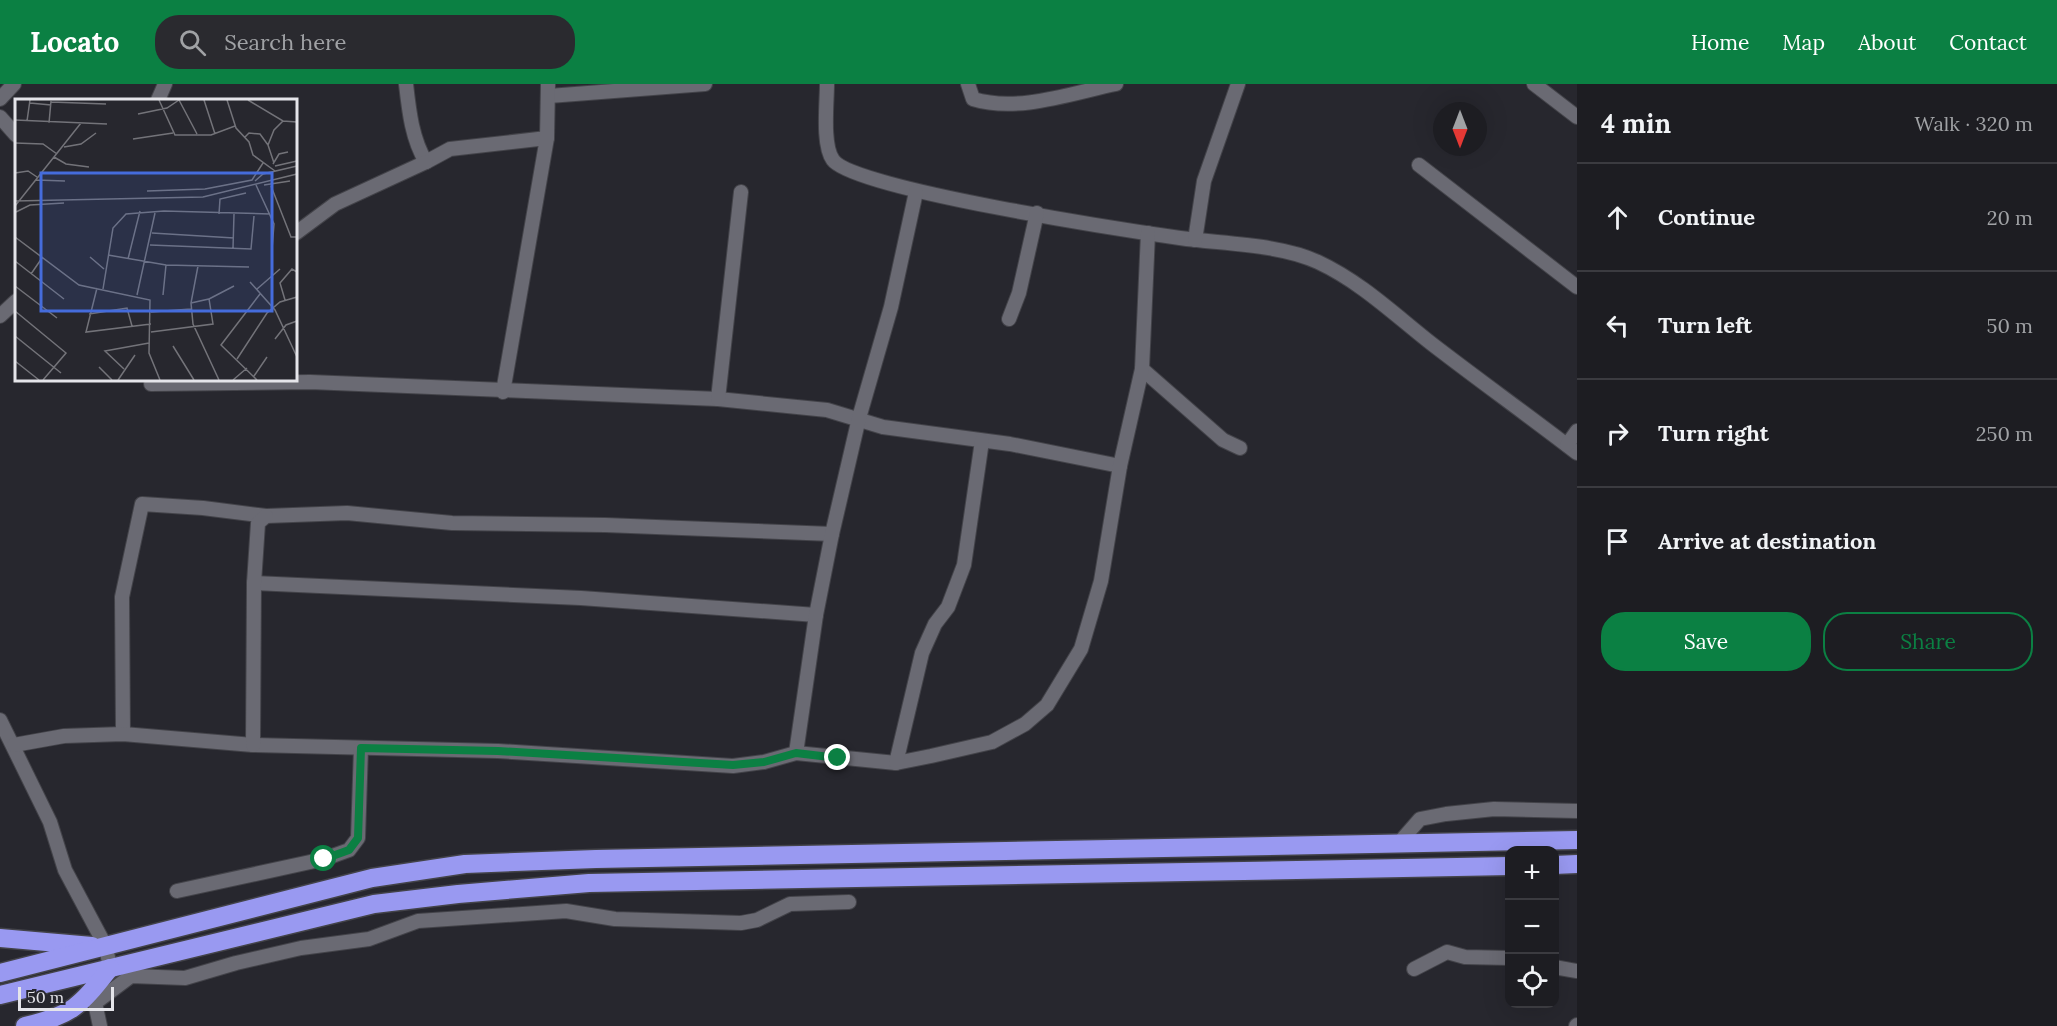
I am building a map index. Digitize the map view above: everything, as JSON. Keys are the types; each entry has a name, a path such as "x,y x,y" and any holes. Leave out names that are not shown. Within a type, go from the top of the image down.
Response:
{"highway":[{"path":"0,973 372,878 465,864 608,859 1577,840"},
{"path":"1559,865 1577,864"},
{"path":"0,995 374,904 458,894 589,883 1505,866"},
{"path":"1,936 106,947"},
{"path":"25,1026 58,1018 82,1003 110,968"}],"street":[{"path":"0,99 15,84"},
{"path":"158,99 165,84"},
{"path":"406,84 410,116 418,149 426,162"},
{"path":"502,392 547,138 548,90 705,84"},
{"path":"827,84 826,135 831,159 842,168 916,192 1148,233 1288,252 1317,261 1361,285 1435,346 1572,449 1577,431"},
{"path":"968,84 973,99 985,103 1009,103 1058,97 1116,84"},
{"path":"1195,240 1204,182 1238,84"},
{"path":"1534,84 1577,117"},
{"path":"0,117 15,134"},
{"path":"297,232 335,204 450,149 547,138"},
{"path":"1419,165 1577,287"},
{"path":"718,399 741,192"},
{"path":"796,753 816,615 832,534 858,418 891,307 916,192"},
{"path":"1009,319 1019,293 1037,213"},
{"path":"14,745 64,736 123,734 253,745 498,751 733,765 764,762 796,753 896,763 992,742 1025,724 1047,705 1081,649 1101,581 1120,466 1142,369 1148,233"},
{"path":"0,316 15,302"},
{"path":"1142,369 1223,440 1239,448"},
{"path":"152,384 310,382 502,392 718,399 827,410 883,427 1010,444 1120,466"},
{"path":"896,763 922,653 935,624 948,607 964,565 982,441"},
{"path":"123,734 122,597 141,504 203,508 266,516 347,513 452,523 605,525 832,534"},
{"path":"253,745 254,583 258,523 266,516"},
{"path":"254,583 593,599 816,615"},
{"path":"0,720 50,822 65,870 106,947 110,968"},
{"path":"177,891 324,859 349,850 358,838 361,748"},
{"path":"1399,843 1420,819 1446,814 1494,809 1577,811"},
{"path":"100,1026 95,1003 131,976 186,978 236,963 301,948 369,939 418,921 527,911 566,911 615,919 741,922 757,920 790,904 849,902"},
{"path":"1414,969 1446,952 1465,957 1505,958"},
{"path":"1559,968 1577,971"}],"route":[{"path":"324,859 349,850 358,838 361,748 498,751 714,765 764,762 796,753 838,758"}]}
